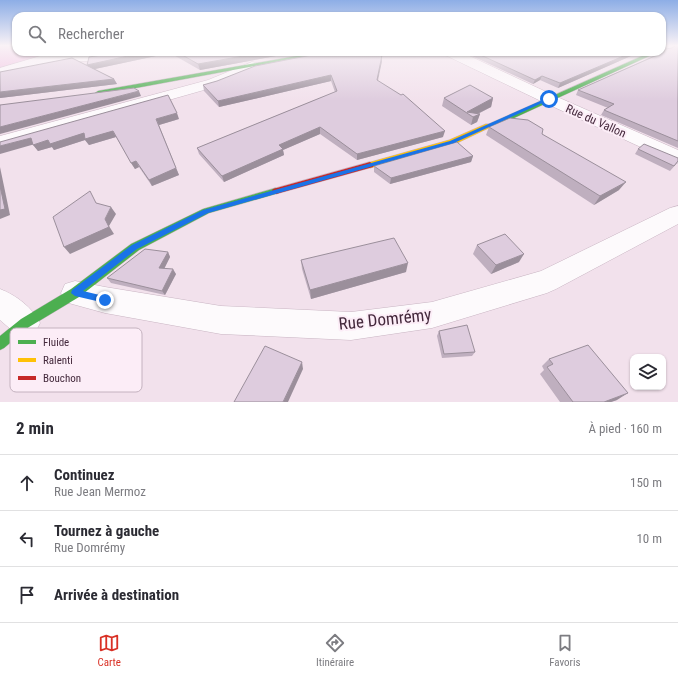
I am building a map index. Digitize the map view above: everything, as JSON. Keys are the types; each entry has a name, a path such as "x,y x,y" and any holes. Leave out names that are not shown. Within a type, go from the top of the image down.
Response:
{"street":[{"path":"0,72 29,64"},
{"path":"86,95 117,91 264,64"},
{"name":"Rue du Vallon","path":"475,64 678,157"},
{"path":"19,328 75,293 135,247 206,211 452,142 628,64"},
{"path":"0,142 213,83 252,66"},
{"name":"Rue Domrémy","path":"75,293 105,300 221,320 351,326 432,315 547,281 678,214"},
{"path":"0,302 25,323"},
{"path":"0,344 10,336"}],"shaded area":[{"path":"0,64 14,64 0,68"}],"building":[{"path":"42,64 84,64 114,79 0,92 0,72"},
{"path":"267,64 380,64 377,80 401,95 403,94 445,131 357,154 320,127 279,145 283,149 222,176 197,148 337,91 331,75 218,101 203,85 255,66"},
{"path":"500,64 605,64 560,83 542,76 535,80"},
{"path":"637,64 678,64 678,141 604,110 614,104 578,90"},
{"path":"470,85 493,98 467,112 480,114 473,117 444,98"},
{"path":"134,88 139,91 0,127 0,105"},
{"path":"168,95 177,113 156,119 176,168 149,180 136,161 131,163 113,131 85,139 84,133 50,144 48,140 33,145 31,138 0,146 0,142"},
{"path":"510,118 528,120 543,129 542,134 626,182 600,196 489,127"},
{"path":"457,142 473,156 391,178 374,166"},
{"path":"644,144 678,158 678,161 674,166 638,149"},
{"path":"0,186 5,209 0,210"},
{"path":"90,191 96,203 111,207 105,219 109,227 64,247 53,217"},
{"path":"505,234 524,254 496,265 477,245"},
{"path":"394,238 408,263 310,290 301,260"},
{"path":"145,249 168,252 159,268 173,269 162,291 107,278"},
{"path":"467,325 475,352 444,354 439,331"},
{"path":"588,345 628,393 604,402 573,402 547,367 553,364 549,359"},
{"path":"265,346 302,362 283,402 234,402"}],"traffic: fast":[{"path":"98,93 262,64"},
{"path":"489,126 629,64"},
{"path":"19,328 75,293 135,247 206,211 276,191"},
{"path":"0,344 10,336"}],"traffic: slow":[{"path":"370,165 452,142 489,126"}],"traffic: jam":[{"path":"276,191 370,165"}],"route":[{"path":"105,300 75,293 135,247 206,211 452,142 549,99"}]}
